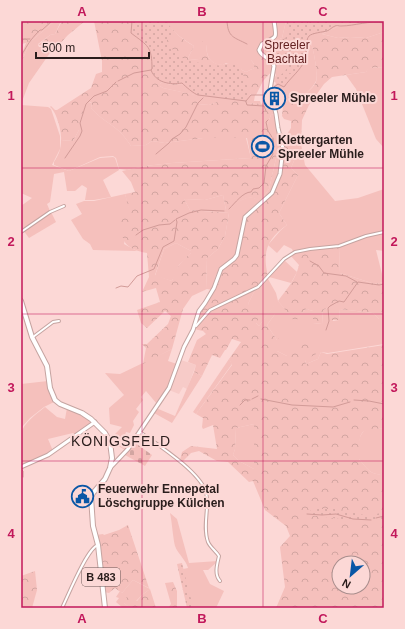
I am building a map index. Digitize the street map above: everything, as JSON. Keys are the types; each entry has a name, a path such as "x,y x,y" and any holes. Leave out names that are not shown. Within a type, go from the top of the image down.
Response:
{"main road":[{"path":"21,301 32,337 45,360 48,369 50,388 55,400 60,404 82,413 95,422 105,433 110,442 112,458 110,468"},
{"name":"B 483","path":"105,608 98,545 93,526 91,499 92,494 108,474 110,468"}],"street":[{"path":"110,468 124,455 169,388 184,347 193,328 198,311 213,290 220,270 237,255 245,217 269,196 279,180 283,149 270,93 270,82 274,70 272,63 261,54 259,49 262,44 271,40 275,36 276,31 274,21"},
{"path":"21,232 50,212 64,206"},
{"path":"193,328 210,310 259,286 284,259 293,253 310,248 340,246 366,236 384,232"},
{"path":"32,337 51,323 59,321"},
{"path":"21,467 48,455 95,422"},
{"path":"140,432 178,460 196,477 204,488 207,499 207,540 219,556 216,572 220,581"},
{"path":"62,608 85,560 94,546 98,545"}],"shaded area":[{"path":"181,360 196,365 187,389 183,387 179,394 169,390"}],"green space":[{"path":"24,21 55,21 30,42 21,63 21,56 26,43 21,44 21,23"},
{"path":"55,21 61,21 55,34 50,35 38,44 39,47 50,47 52,50 29,83 21,104 21,63 30,42"},
{"path":"62,21 85,21 68,35 53,51 50,46 38,45 50,35 55,34"},
{"path":"94,21 166,21 178,35 194,46 188,58 189,60 199,59 202,42 204,41 207,44 208,56 212,61 223,65 238,63 242,70 246,72 254,68 251,58 262,55 272,63 273,70 263,81 256,95 185,84 171,85 162,82 160,86 163,88 196,95 198,104 209,105 217,102 219,98 245,103 261,104 271,100 276,114 271,115 267,125 269,136 272,135 277,154 269,189 262,199 264,201 272,192 280,174 283,156 280,134 282,133 286,136 291,128 291,121 284,119 282,116 283,106 288,99 294,103 296,102 309,90 316,82 316,74 314,55 310,42 306,58 299,68 308,35 295,43 272,44 272,40 260,47 273,39 277,40 282,38 286,21 360,21 341,25 322,34 338,38 366,38 384,32 384,67 369,68 366,72 332,77 324,84 309,105 302,120 301,144 291,168 298,175 279,213 287,225 280,230 268,247 266,253 266,267 268,276 257,286 248,304 260,316 256,323 259,326 275,304 275,314 267,325 277,340 285,332 289,335 277,351 287,356 302,341 320,352 305,360 306,364 318,359 321,352 327,354 384,345 384,429 368,429 361,434 359,459 373,473 384,473 384,608 276,608 285,587 280,547 290,536 286,526 265,510 253,481 249,482 228,462 217,461 199,451 191,453 182,462 180,460 182,452 191,446 217,449 213,425 203,429 203,418 196,414 232,365 229,359 241,342 232,339 220,358 212,355 202,376 194,372 196,365 188,362 197,340 206,334 203,331 194,329 199,311 206,302 222,270 235,258 246,217 261,203 253,198 244,199 228,211 226,210 223,195 205,200 184,199 190,210 229,213 225,236 218,249 206,259 207,289 192,296 183,309 172,349 143,364 146,348 142,344 147,344 168,324 171,316 165,311 147,328 141,323 137,310 160,302 156,288 142,292 149,277 147,253 133,249 129,246 123,239 121,233 119,220 130,214 125,194 135,192 131,182 122,171 145,166 172,163 251,158 247,138 203,138 165,143 152,141 146,145 131,146 121,133 94,112 91,108 92,103 90,102 86,104 79,124 79,130 73,141 61,140 61,132 58,122 50,107 51,106 57,110 91,88 96,74 102,72 102,61","holes":["176,243 191,251 191,253 179,265 172,281 155,275 164,249","254,424 254,469 239,461 233,455 235,449 236,428"]},
{"path":"133,21 166,21 175,33 165,42 184,59 221,66 225,64 240,65 250,95 246,102 220,97 197,96 191,92 191,89 182,84 169,84 158,79 152,72 153,59 149,49 142,41 131,35"},
{"path":"166,21 286,21 282,38 272,40 273,41 308,35 299,67 308,55 310,42 315,62 316,81 296,102 294,103 289,99 280,104 277,95 272,98 272,90 276,84 274,79 276,75 274,71 251,60 254,64 254,68 246,72 242,70 237,63 226,63 219,65 212,62 208,56 207,44 199,59 189,60 188,58 194,46 175,33"},
{"name":"Spreeler Bachtal","path":"289,21 303,21 305,24 313,21 328,21 332,24 349,21 379,21 332,26 326,31 320,31 318,34 312,34 307,37 307,44 305,45 306,54 298,59 299,67 295,72 287,75 286,85 284,88 274,81 284,73 287,66 270,57 262,49 267,44 284,40 287,34"},
{"path":"360,21 384,21 384,32 366,38 338,38 322,34 341,25"},
{"path":"384,67 384,148 376,139 356,89 346,75 366,72 368,68"},
{"path":"162,82 171,85 185,84 255,95 254,101 260,101 261,104 217,102 209,105 198,104 195,95 163,88 160,86"},
{"path":"88,102 92,103 91,108 94,112 121,133 131,146 146,145 152,141 165,143 203,138 246,138 251,158 172,163 127,170 119,169 116,158 113,156 100,157 69,171 54,165 60,149 61,140 73,141 79,130 79,124"},
{"path":"21,105 48,107 51,109 60,136 60,149 52,165 69,171 100,158 115,158 119,170 103,180 111,197 85,200 87,188 82,185 75,191 67,191 64,172 54,174 50,202 47,204 50,211 21,231 21,206 32,198 21,193"},
{"path":"276,114 282,150 281,168 274,188 263,201 262,199 269,189 277,154 272,135 269,136 267,125 271,115"},
{"path":"301,144 305,165 335,201 358,198 384,189 384,231 339,245 310,248 293,252 292,249 284,245 277,253 268,245 287,225 279,213 298,175 291,168"},
{"path":"125,194 131,214 124,244 137,251 93,250 90,244 83,239 71,220 82,214 76,204 84,201 94,201"},
{"path":"223,195 226,210 243,199 252,198 261,202 238,251 230,262 228,261 216,275 212,290 207,289 206,259 218,249 225,236 229,213 190,210 184,199 205,200"},
{"path":"51,212 56,222 29,238 23,230"},
{"path":"384,232 384,251 376,250 384,282 375,284 340,273 339,247 359,239"},
{"path":"176,243 191,251 191,253 179,265 172,281 155,276 164,249"},
{"path":"339,247 340,273 375,284 384,282 384,319 379,319 373,313 340,309 339,320 332,320 328,308 323,310 322,324 313,323 313,311 306,309 295,322 278,301 293,280 298,270 299,265 290,255 308,249"},
{"path":"284,260 297,272 291,283 269,277"},
{"path":"268,276 278,301 295,321 306,309 313,311 313,323 322,324 323,310 328,308 333,321 339,320 340,309 373,313 379,319 384,319 384,344 328,353 321,352 318,359 306,364 305,360 287,356 277,351 277,340 267,325 275,314 275,305 259,326 256,323 248,304 257,286"},
{"path":"172,349 168,361 177,364 167,388 157,404 146,391 141,397 143,400 136,409 139,412 133,421 134,425 130,433 126,432 122,443 129,447 127,451 111,442 110,439 122,427 110,424 109,408 124,395 105,373 120,374"},
{"path":"229,359 232,364 196,414 193,412"},
{"path":"194,372 202,376 172,423 154,413 156,408 175,416"},
{"path":"48,381 54,402 44,407 30,418 21,428 21,384"},
{"path":"45,407 57,417 65,419 67,408 80,414 92,423 75,434 73,433 48,439 53,451 23,465 21,444 22,431 29,420"},
{"path":"254,424 254,469 239,461 233,455 235,449 236,428"},
{"path":"369,428 384,429 384,473 373,473 359,459 360,437"},
{"path":"134,442 152,455 145,466 125,455"},
{"path":"315,509 335,509 369,516 384,512 384,520 348,520 310,515 307,512"},
{"path":"170,513 177,519 189,563 218,561 208,570 203,570 210,584 224,591 216,608 190,608 183,569 188,568 186,562 175,546"},
{"path":"128,525 149,588 133,580 122,593 115,588 109,593 104,592 96,535 104,535"},
{"path":"182,563 190,596 195,608 187,608 177,564"},
{"path":"35,571 37,590 32,608 21,608 21,576"},
{"path":"133,580 150,589 136,601 124,603 130,608 123,608 116,602 119,598 116,597 120,591 122,593"},
{"path":"173,582 177,591 177,608 168,608 171,604 165,583"},
{"path":"150,589 156,608 130,608 124,603 124,600 127,597 137,601"}],"waterway":[{"path":"21,59 23,52 33,37 52,21"},
{"path":"132,21 131,33 148,47 151,56 151,70 156,78 173,84 182,83 198,95 246,101"},
{"path":"227,21 230,34 247,44"},
{"path":"272,93 274,87 278,84 284,87 303,64 306,57 307,41 310,35 327,31 334,26 346,26 373,22 384,23"},
{"path":"21,39 30,39"},
{"path":"285,56 294,61 300,55 306,54"},
{"path":"118,81 134,73 151,70"},
{"path":"65,158 82,131 80,123 86,104 94,96 107,91 116,82"},
{"path":"246,101 251,95 268,94"},
{"path":"156,154 186,127 198,103 203,98"},
{"path":"246,102 247,105 264,106 266,111"},
{"path":"268,120 266,122 268,131 272,137"},
{"path":"229,209 242,196 248,192 251,192 253,189 259,188 264,183 266,166 273,154 273,138"},
{"path":"116,288 121,286 128,287 137,276 154,269 163,247 174,241 177,222 176,219 189,213 201,210 224,211"},
{"path":"136,235 143,230 159,225 170,224 175,220"},
{"path":"310,261 317,265"},
{"path":"318,265 324,273 346,276 357,282"},
{"path":"326,330 329,321 328,308 339,301 344,302 358,282 379,285 384,284"},
{"path":"252,399 258,396"},
{"path":"261,399 292,405 333,407 350,402"},
{"path":"240,405 245,400 250,400"},
{"path":"354,400 384,404"},
{"path":"21,469 23,471 23,477"},
{"path":"307,514 336,514 353,519 371,520"},
{"path":"376,518 384,516"}],"place":[{"name":"Spreeler Mühle","path":"275,98"},
{"name":"Klettergarten Spreeler Mühle","path":"263,147"},
{"name":"Feuerwehr Ennepetal Löschgruppe Külchen","path":"82,496"}],"district":[{"name":"KÖNIGSFELD","path":"121,441"}]}
